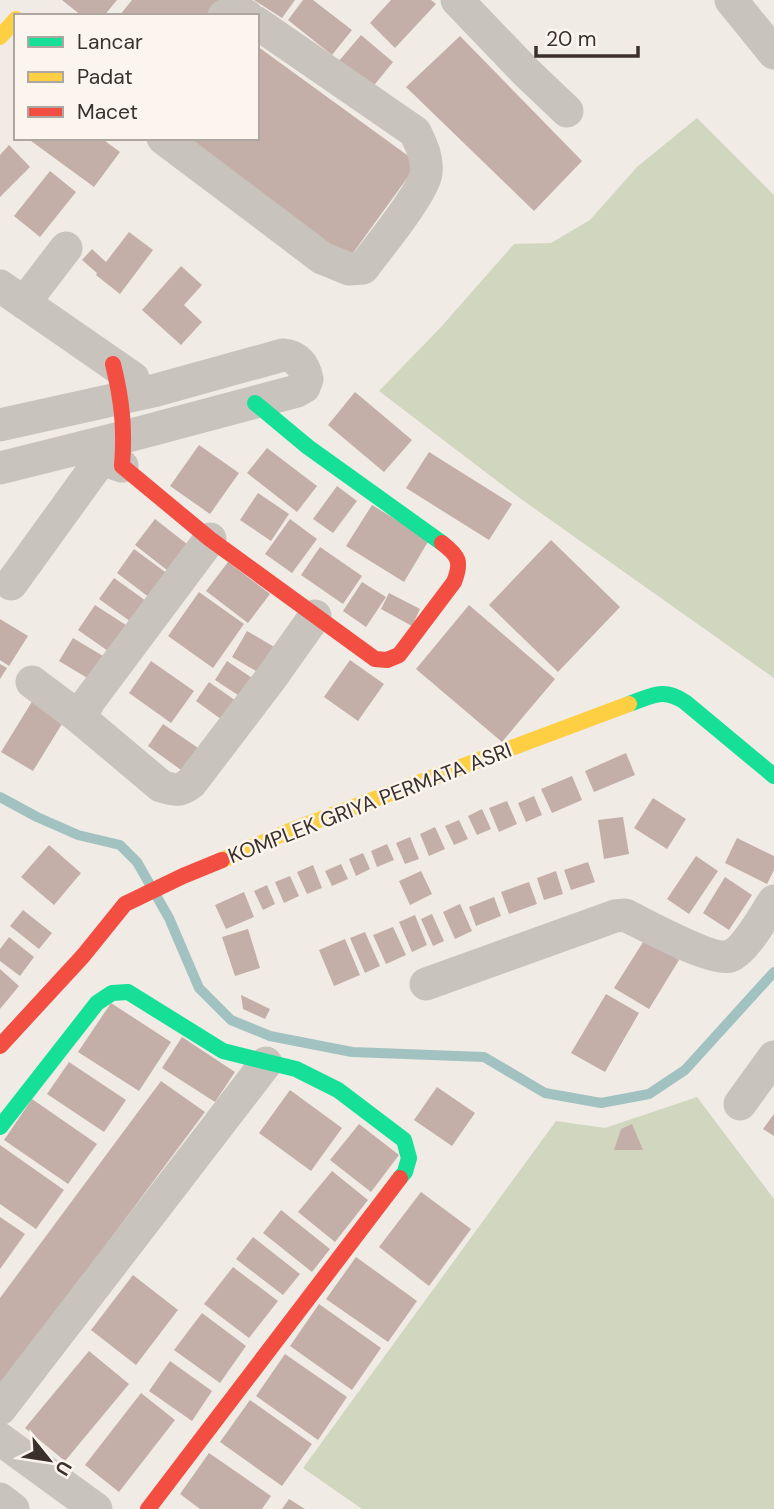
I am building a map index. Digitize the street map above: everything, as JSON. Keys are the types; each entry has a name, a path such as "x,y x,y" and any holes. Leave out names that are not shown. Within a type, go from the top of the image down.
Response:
{"street":[{"path":"457,0 567,111"},
{"path":"731,0 774,53"},
{"path":"227,14 244,14"},
{"path":"166,140 322,258 349,269 363,268 414,199 426,175 425,154 415,132 259,24"},
{"path":"66,248 12,294 153,391 183,421"},
{"path":"0,425 153,391 283,355 299,361 307,379 302,390 183,421 97,465 11,584"},
{"path":"113,364 121,398 123,452 210,539 375,659 384,661 399,655 454,582 460,561 453,551 308,447 255,403"},
{"path":"0,468 123,452"},
{"path":"79,718 210,539"},
{"path":"32,682 161,786 183,789 208,763 315,616"},
{"name":"KOMPLEK GRIYA PERMATA ASRI","path":"0,1046 83,956 125,904 183,876 292,830 664,692 672,693 685,702 774,776"},
{"path":"426,984 615,916 625,915 699,950 720,957 731,956 745,943 774,901"},
{"path":"0,1127 93,1008 104,996 117,991 128,992 223,1051 296,1069 338,1090 404,1140 409,1158 398,1183 148,1509"},
{"path":"740,1104 774,1057"},
{"path":"0,1409 266,1063"},
{"path":"0,1439 96,1509"},
{"path":"0,1499 13,1509"}],"green space":[{"path":"697,118 774,195 774,678 521,499 379,391 441,327 514,244 551,243 590,220 637,167"},
{"path":"697,1097 774,1199 774,1509 362,1509 303,1468 556,1121 605,1128"}],"building":[{"path":"62,0 117,0 106,14 80,14"},
{"path":"132,0 221,0 210,14 121,14"},
{"path":"254,0 295,0 282,18"},
{"path":"303,0 313,0 352,30 332,55 288,20"},
{"path":"391,0 431,0 436,4 395,48 370,23"},
{"path":"361,35 393,62 371,89 338,62"},
{"path":"460,36 582,161 534,211 406,87"},
{"path":"259,47 418,163 348,260 182,140 259,140"},
{"path":"30,140 104,140 120,152 94,187"},
{"path":"9,145 30,167 0,197 0,155"},
{"path":"50,171 76,192 40,237 14,216"},
{"path":"129,232 153,250 120,294 82,260 92,249 106,262"},
{"path":"181,266 202,285 184,305 202,322 181,345 142,310"},
{"path":"355,392 412,440 384,472 328,425"},
{"path":"199,445 239,473 210,514 170,486"},
{"path":"267,448 317,486 297,512 247,473"},
{"path":"429,452 512,504 489,540 406,488"},
{"path":"337,486 357,501 333,533 313,519"},
{"path":"258,493 289,514 271,541 240,520"},
{"path":"372,505 429,540 404,582 346,546"},
{"path":"155,519 192,548 172,574 135,545"},
{"path":"290,519 317,539 292,573 265,554"},
{"path":"551,540 620,607 558,672 489,605"},
{"path":"320,547 362,576 343,604 301,575"},
{"path":"134,549 172,577 154,601 117,573"},
{"path":"228,562 270,594 248,623 206,591"},
{"path":"114,578 149,603 134,624 99,599"},
{"path":"362,582 386,597 366,627 343,611"},
{"path":"199,592 244,624 213,668 168,636"},
{"path":"389,593 420,609 412,626 381,609"},
{"path":"95,605 129,627 111,653 78,630"},
{"path":"469,605 555,679 502,742 416,669"},
{"path":"0,619 28,636 9,666 0,660"},
{"path":"247,631 281,651 266,677 232,657"},
{"path":"73,638 103,656 89,679 59,661"},
{"path":"350,660 384,684 358,721 324,697"},
{"path":"151,661 194,691 171,723 129,693"},
{"path":"227,661 255,680 244,699 215,680"},
{"path":"0,664 7,668 0,679"},
{"path":"209,682 239,703 225,722 196,701"},
{"path":"33,700 65,719 33,771 1,752"},
{"path":"163,724 204,752 188,775 148,746"},
{"path":"626,753 635,775 594,792 585,771"},
{"path":"572,776 582,800 552,813 541,789"},
{"path":"534,796 542,815 526,822 518,803"},
{"path":"653,798 686,819 667,849 634,828"},
{"path":"507,801 517,824 499,832 489,808"},
{"path":"482,809 491,829 477,835 468,816"},
{"path":"623,817 629,854 604,859 598,820"},
{"path":"459,820 468,839 454,845 445,826"},
{"path":"435,827 445,849 429,856 420,834"},
{"path":"410,837 419,859 405,864 396,843"},
{"path":"737,838 774,856 774,870 767,884 725,863"},
{"path":"387,844 394,860 377,867 371,851"},
{"path":"49,845 81,873 54,905 21,877"},
{"path":"363,853 370,869 356,876 349,859"},
{"path":"696,856 718,871 689,914 667,899"},
{"path":"588,862 595,882 571,890 564,870"},
{"path":"341,864 348,879 332,886 325,871"},
{"path":"313,865 322,888 307,894 297,872"},
{"path":"421,871 432,894 410,905 399,881"},
{"path":"556,871 563,894 544,900 537,878"},
{"path":"290,876 299,896 284,903 275,882"},
{"path":"725,877 752,895 729,930 703,913"},
{"path":"529,882 537,904 509,914 501,892"},
{"path":"267,885 275,904 263,910 254,891"},
{"path":"244,892 254,917 226,929 215,905"},
{"path":"494,897 501,916 476,926 469,907"},
{"path":"460,904 472,931 455,939 443,912"},
{"path":"23,910 52,933 39,949 10,926"},
{"path":"432,914 444,941 433,946 421,919"},
{"path":"415,915 427,945 412,952 399,922"},
{"path":"393,927 406,955 386,964 373,935"},
{"path":"248,929 260,968 235,976 222,937"},
{"path":"365,932 380,966 365,973 350,938"},
{"path":"9,937 34,957 20,976 0,961 0,949"},
{"path":"345,939 360,975 334,986 319,950"},
{"path":"645,939 679,960 649,1009 614,988"},
{"path":"0,969 19,986 0,1009"},
{"path":"606,994 639,1013 605,1072 571,1053"},
{"path":"241,995 270,1009 265,1019 243,1009"},
{"path":"111,1003 171,1042 139,1091 78,1052"},
{"path":"182,1037 235,1072 215,1102 162,1068"},
{"path":"69,1062 126,1100 104,1132 47,1094"},
{"path":"161,1081 205,1112 0,1387 0,1298"},
{"path":"437,1087 475,1113 452,1146 414,1120"},
{"path":"290,1090 342,1128 311,1171 259,1133"},
{"path":"32,1099 97,1144 68,1184 4,1140"},
{"path":"774,1114 774,1136 763,1129"},
{"path":"359,1124 399,1155 371,1192 330,1160"},
{"path":"632,1124 643,1150 614,1150 621,1129"},
{"path":"0,1145 64,1190 36,1229 0,1204"},
{"path":"332,1171 368,1200 335,1242 298,1212"},
{"path":"421,1192 471,1229 429,1286 379,1247"},
{"path":"281,1210 330,1249 312,1272 263,1233"},
{"path":"0,1217 25,1234 0,1269"},
{"path":"253,1237 300,1274 283,1295 236,1259"},
{"path":"356,1257 417,1301 388,1342 326,1299"},
{"path":"233,1267 278,1301 249,1338 204,1304"},
{"path":"133,1275 178,1310 136,1365 91,1330"},
{"path":"319,1304 381,1348 352,1390 290,1346"},
{"path":"202,1313 246,1346 220,1383 174,1350"},
{"path":"89,1351 129,1384 65,1461 25,1428"},
{"path":"285,1354 347,1397 318,1440 256,1396"},
{"path":"170,1361 212,1391 192,1421 149,1391"},
{"path":"141,1393 175,1420 119,1492 85,1465"},
{"path":"250,1400 312,1444 282,1486 220,1442"},
{"path":"209,1453 271,1496 262,1509 200,1509 180,1494"},
{"path":"289,1499 305,1509 282,1509"}],"waterway":[{"path":"0,797 78,835 120,845 137,862 169,918 199,988 231,1020 270,1036 352,1052 484,1057 545,1093 601,1103 649,1094 685,1070 774,972"}],"traffic: fast":[{"path":"255,403 308,447 442,543"},
{"path":"629,704 657,694 677,697 774,776"},
{"path":"0,1127 97,1003 112,993 128,992 223,1051 296,1069 338,1090 404,1140 409,1158 400,1178"}],"traffic: slow":[{"path":"0,37 14,21"},
{"path":"222,860 292,830 629,704"}],"traffic: jam":[{"path":"113,364 122,415 122,466 210,539 375,659 387,660 399,655 454,582 458,569 457,560 442,543"},
{"path":"0,1046 83,956 125,904 222,860"},
{"path":"148,1509 400,1178"}]}
